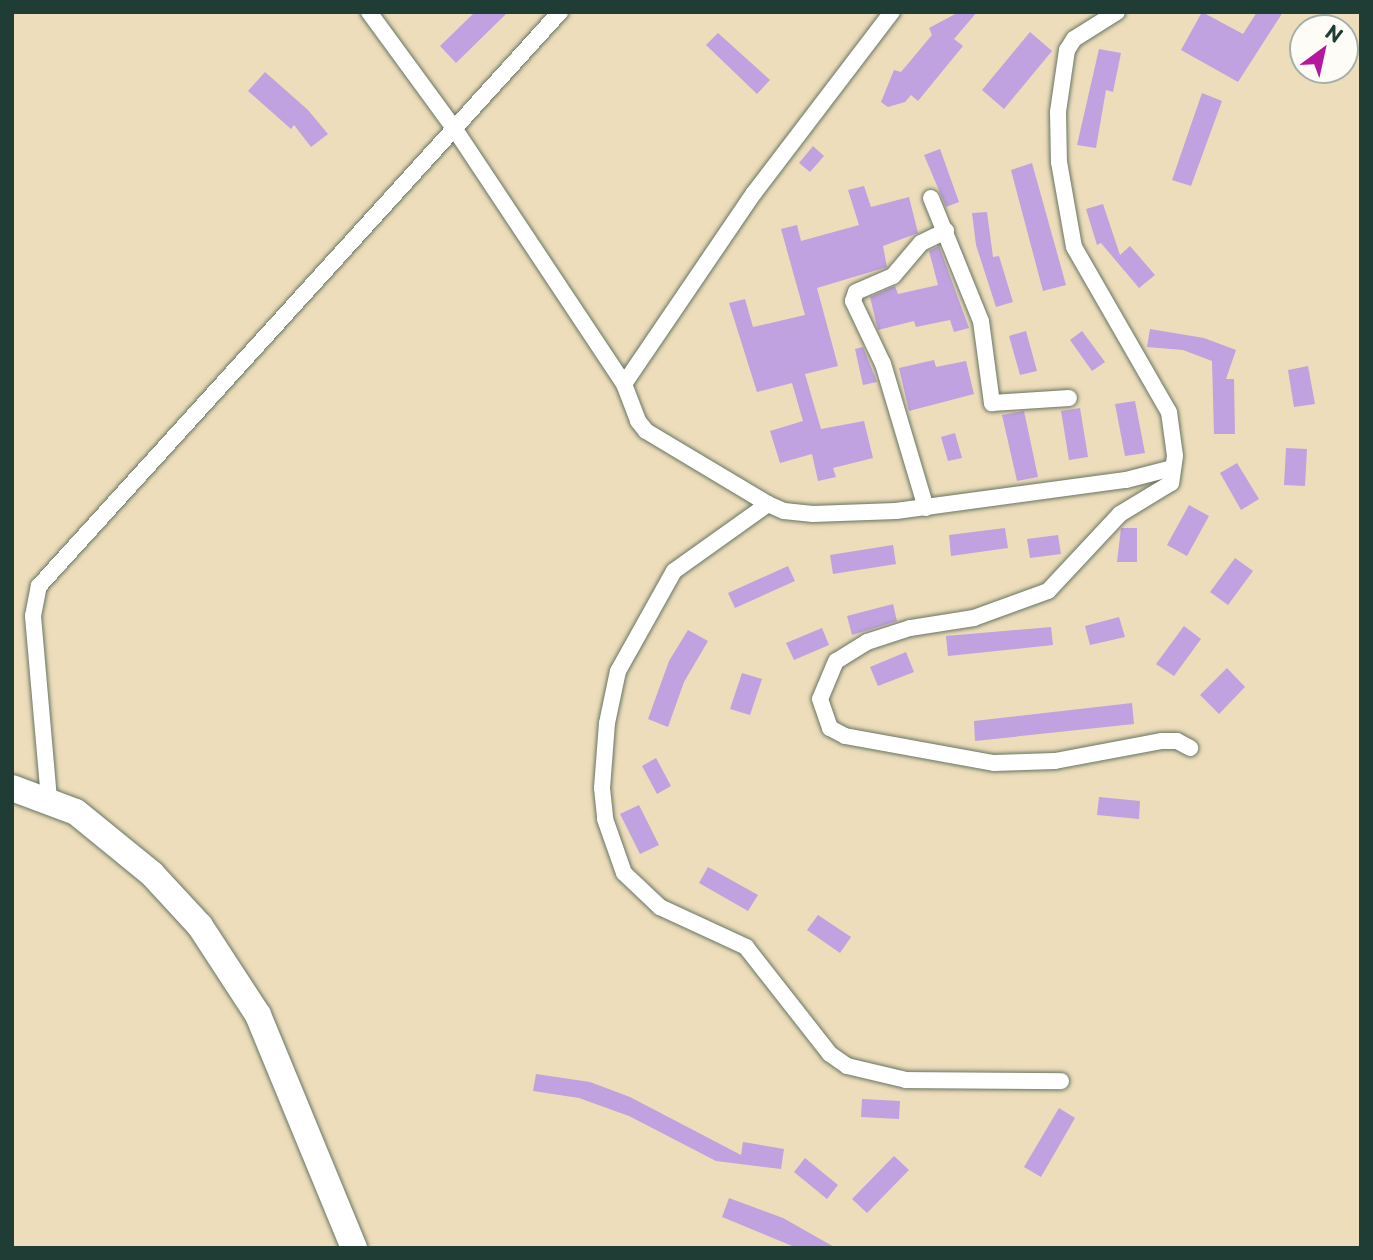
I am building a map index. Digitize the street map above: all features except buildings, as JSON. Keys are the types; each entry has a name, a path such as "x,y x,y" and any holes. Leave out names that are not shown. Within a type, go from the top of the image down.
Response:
{"main road":[{"path":"12,788 50,799 76,812 152,873 224,960 258,1015 354,1248"}],"street":[{"path":"369,12 454,128 625,384 646,431 768,504 783,512 813,514 926,508 1126,480 1172,468"},
{"path":"50,799 33,616 39,586 560,12"},
{"path":"625,384 661,324 754,193 892,12"},
{"path":"1117,12 1074,39 1068,50 1058,112 1059,162 1074,247 1169,412 1171,483 1120,514 1048,591 995,612 867,642 836,661 820,699 830,728 845,736 993,763 1055,761 1162,741 1177,741 1190,748"},
{"path":"931,198 981,321 992,403 1069,398"},
{"path":"926,508 883,364 853,301 856,292 893,276 921,243 946,231"},
{"path":"768,504 674,571 618,671 607,723 601,788 605,819 624,873 660,907 746,947 830,1054 847,1066 906,1080 1061,1081"}]}
